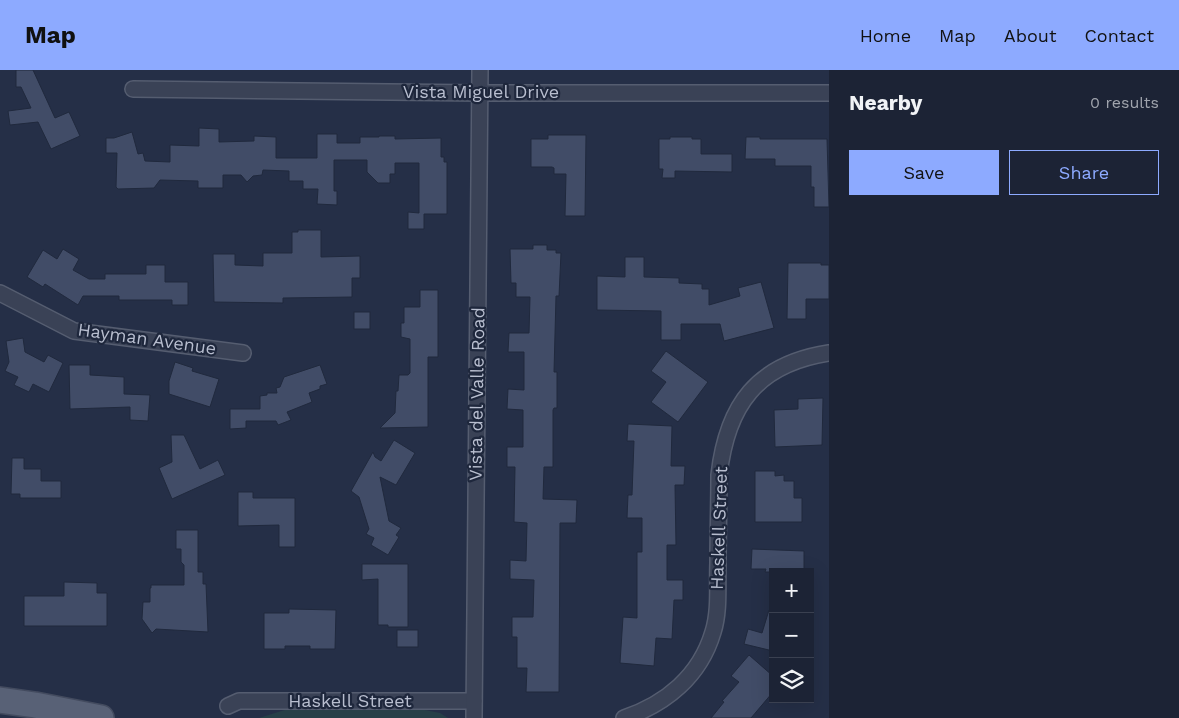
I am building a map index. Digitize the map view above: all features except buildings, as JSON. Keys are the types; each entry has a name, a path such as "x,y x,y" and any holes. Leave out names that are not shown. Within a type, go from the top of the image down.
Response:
{"main road":[{"path":"0,700 89,714 101,718"}],"street":[{"name":"Vista del Valle Road","path":"474,718 480,70"},
{"name":"Vista Miguel Drive","path":"133,89 480,93 829,92"},
{"name":"Hayman Avenue","path":"0,293 74,331 243,353"},
{"name":"Haskell Street","path":"624,718 642,712 671,695 688,678 704,655 714,631 717,604 719,476 725,441 742,401 760,380 783,367 808,356 829,353"},
{"name":"Haskell Street","path":"228,706 239,701 474,701"}],"shaded area":[{"path":"291,708 425,710 440,713 448,718 259,718"}]}
